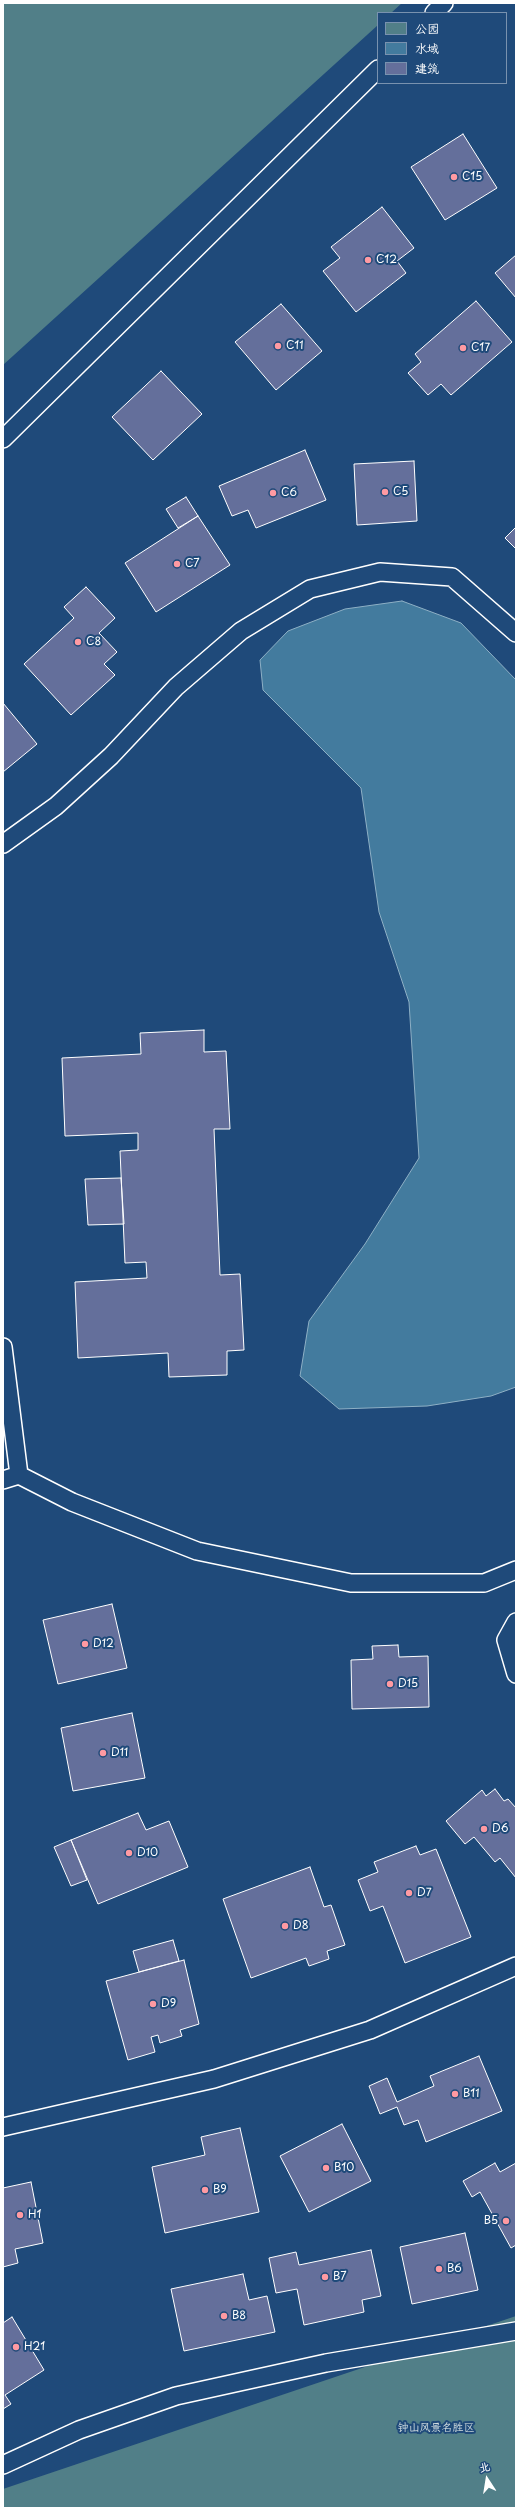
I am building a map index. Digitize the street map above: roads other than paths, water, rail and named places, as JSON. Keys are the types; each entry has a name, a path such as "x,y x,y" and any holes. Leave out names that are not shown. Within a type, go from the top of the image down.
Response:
{"lane":[{"path":"435,12 444,3"},
{"path":"3,439 377,70"},
{"path":"3,844 56,806 111,756 176,687 241,631 310,590 380,572 452,577 516,633"},
{"path":"3,1347 11,1478 197,1551 350,1583 484,1583 516,1570"},
{"path":"516,1622 506,1640 516,1674"},
{"path":"3,2127 214,2079 370,2030 516,1966"},
{"path":"3,2465 79,2430 176,2396 326,2363 516,2331"}],"water":[{"path":"402,601 461,623 516,680 516,1387 491,1396 427,1406 339,1409 300,1376 309,1321 365,1244 419,1158 409,1002 379,912 361,788 263,690 260,660 288,631 345,609"}],"place":[{"name":"C15","path":"454,177"},
{"name":"C12","path":"368,260"},
{"name":"C11","path":"278,346"},
{"name":"C17","path":"463,348"},
{"name":"C5","path":"385,492"},
{"name":"C6","path":"273,493"},
{"name":"C7","path":"177,564"},
{"name":"C8","path":"78,642"},
{"name":"D12","path":"85,1644"},
{"name":"D15","path":"390,1684"},
{"name":"D11","path":"103,1753"},
{"name":"D6","path":"484,1829"},
{"name":"D10","path":"129,1853"},
{"name":"D7","path":"409,1893"},
{"name":"D8","path":"285,1926"},
{"name":"D9","path":"153,2004"},
{"name":"B11","path":"455,2094"},
{"name":"B10","path":"326,2168"},
{"name":"B9","path":"205,2190"},
{"name":"H1","path":"20,2215"},
{"name":"B5","path":"506,2221"},
{"name":"B6","path":"439,2269"},
{"name":"B7","path":"325,2277"},
{"name":"B8","path":"224,2316"},
{"name":"H21","path":"16,2347"}],"park label":[{"name":"钟山风景名胜区","path":"436,2428"}]}
